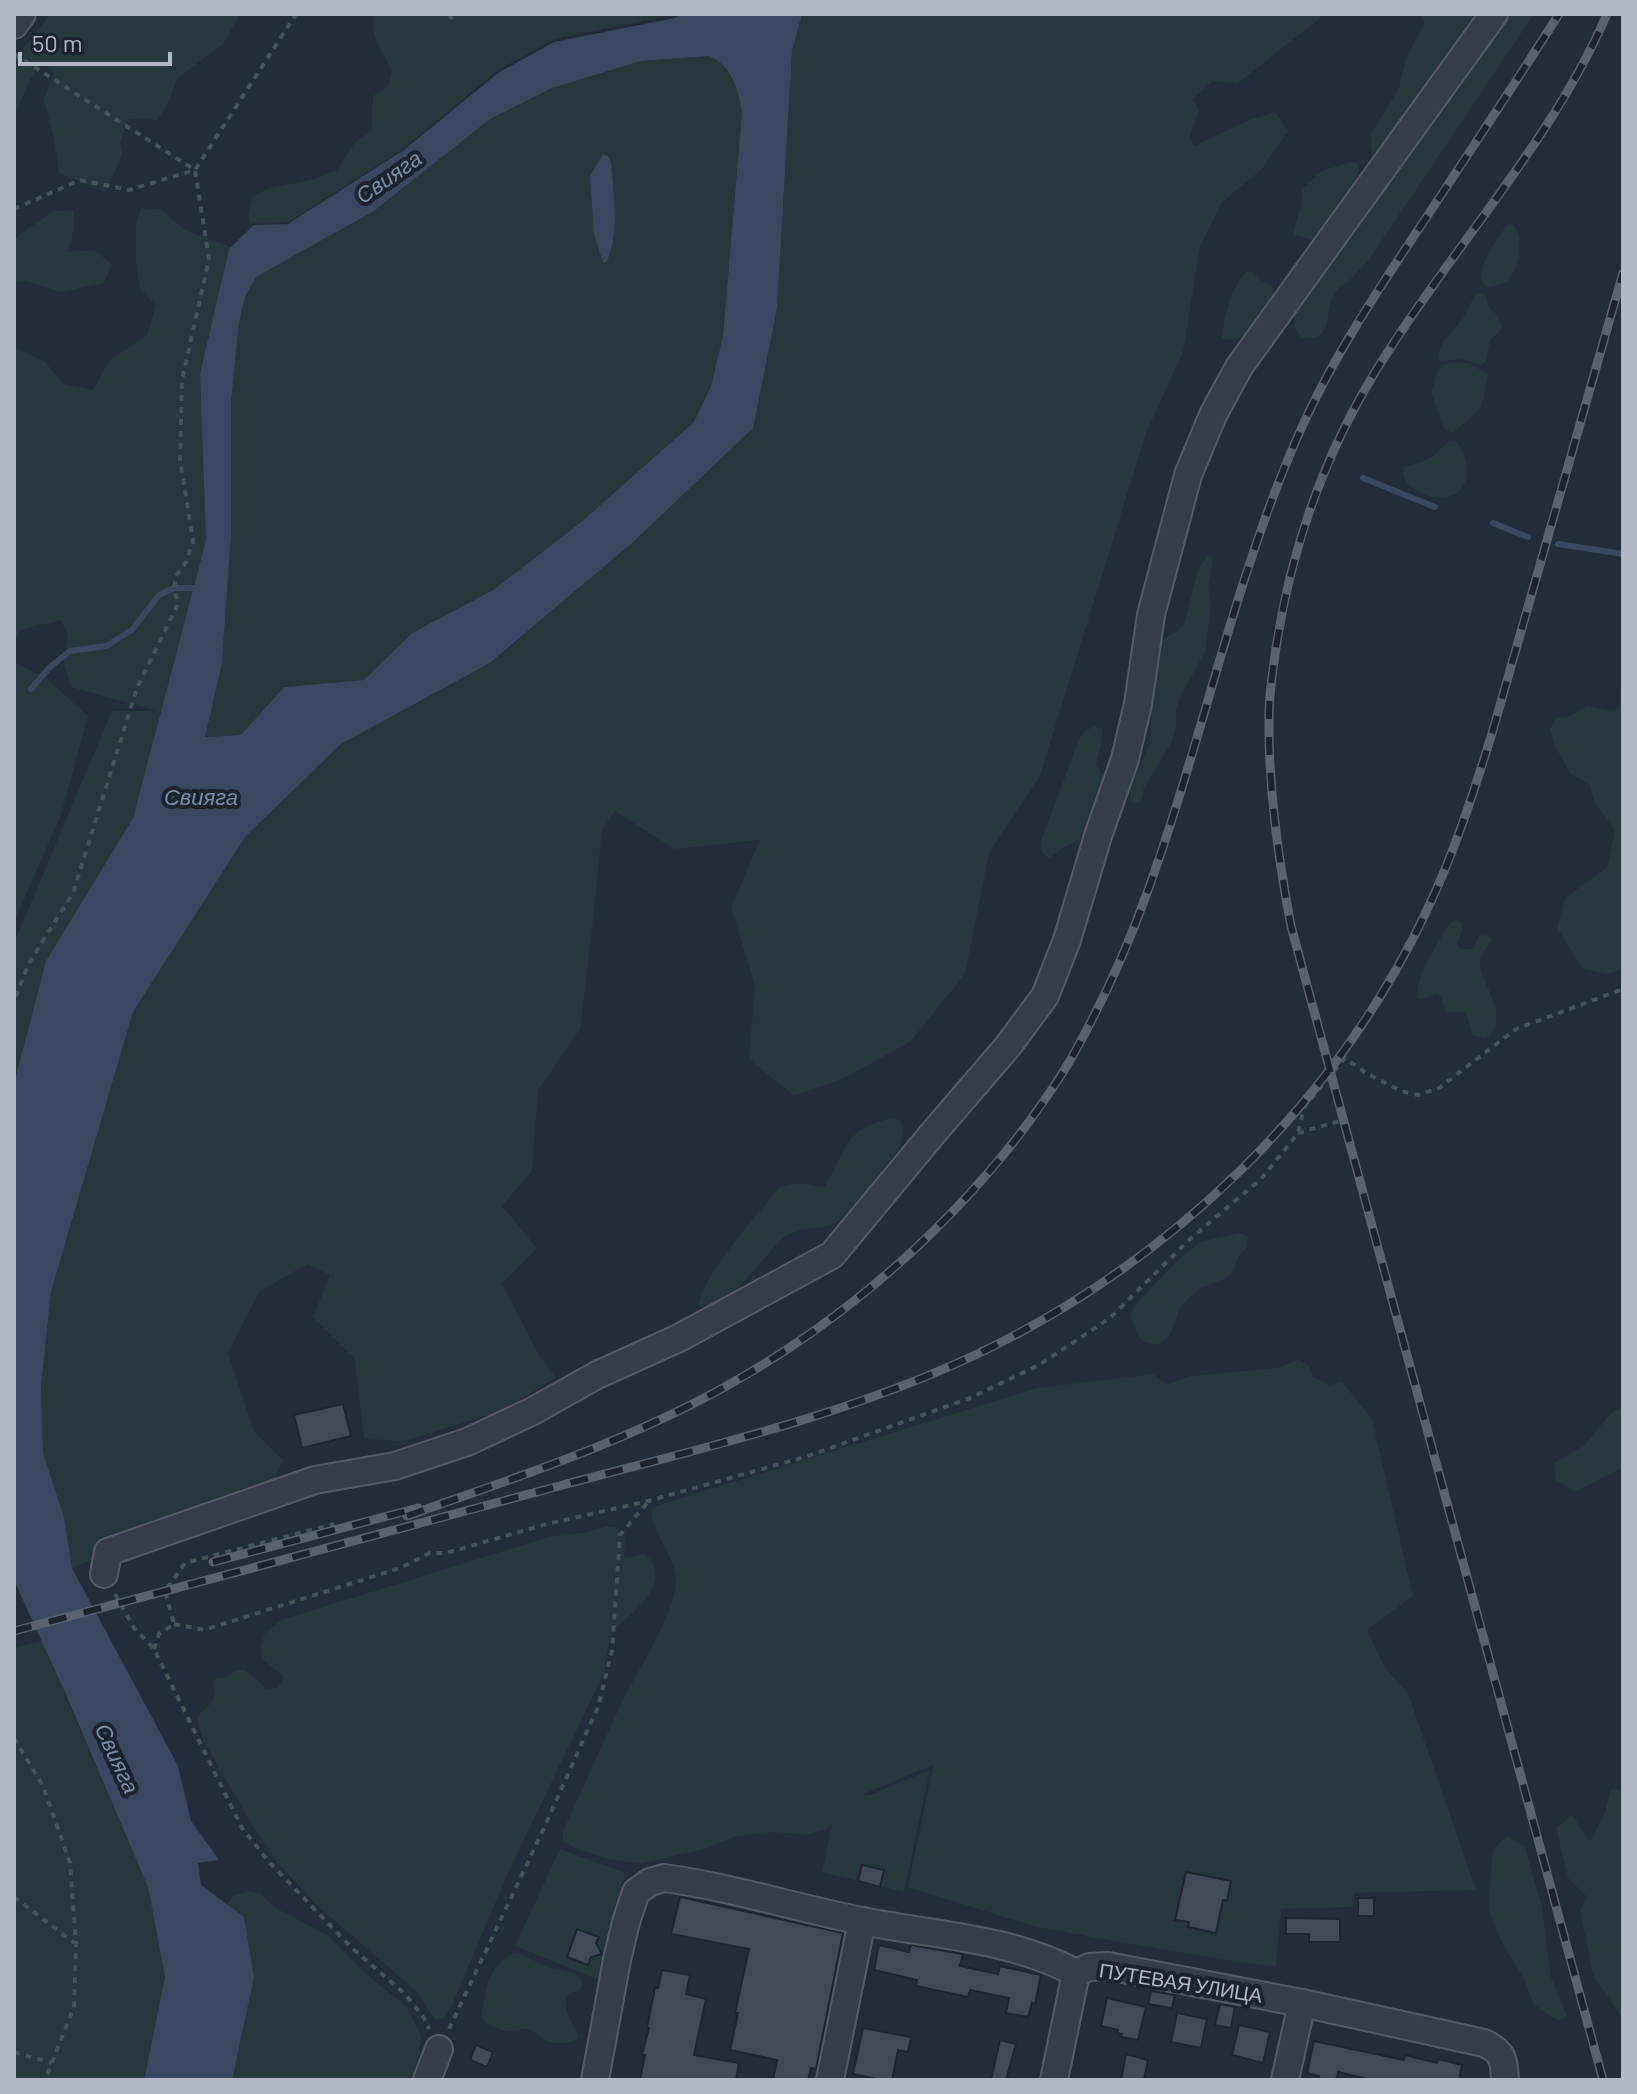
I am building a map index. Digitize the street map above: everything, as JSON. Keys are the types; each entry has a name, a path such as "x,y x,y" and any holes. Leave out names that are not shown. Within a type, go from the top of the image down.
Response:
{"street":[{"path":"14,25 22,14"},
{"path":"104,1574 108,1552 315,1480 395,1466 467,1442 533,1411 597,1375 679,1338 832,1255 1008,1046 1045,996 1067,940 1125,759 1138,704 1151,615 1188,475 1213,415 1239,367 1494,14"},
{"name":"ПУТЕВАЯ УЛИЦА","path":"595,2080 617,1960 636,1892 650,1882 664,1878 1034,1954 1076,1973 1089,1967 1108,1966 1302,2003 1484,2043 1497,2050 1504,2061 1505,2080"},
{"path":"830,2080 862,1921"},
{"path":"1054,2080 1076,1973"},
{"path":"1285,2080 1302,2003"},
{"path":"427,2080 439,2049"}],"path":[{"path":"14,209 80,180 129,190 195,170 296,14"},
{"path":"450,14 453,23"},
{"path":"14,54 195,170 209,259 182,380 180,459 193,541 186,562 176,576 174,588 178,604 137,688 73,893 29,963 14,1001"},
{"path":"154,1649 159,1634 174,1624 204,1630 400,1568 430,1553 446,1553 547,1524 648,1501 820,1452 970,1398 1039,1365 1110,1318 1190,1239 1261,1179 1298,1133 1304,1107 1345,1058 1401,1091 1418,1095 1439,1088 1516,1029 1623,989"},
{"path":"1298,1133 1343,1120"},
{"path":"439,2049 598,1707 612,1651 620,1535 648,1501"},
{"path":"174,1624 165,1591 185,1563 334,1524"},
{"path":"104,1574 134,1628 154,1649 242,1828 270,1863 331,1927 404,1993 424,2018 439,2049"},
{"path":"14,1738 43,1786 70,1863 76,1944 74,2007 45,2080"},
{"path":"14,1897 76,1944"},
{"path":"14,2052 52,2063"}],"shaded area":[{"path":"50,14 240,14 224,43 177,79 158,120 129,119 120,142 122,154 106,193 59,173 44,100 54,72 42,64 30,79 14,117 14,61"},
{"path":"374,14 677,14 554,39 497,71 403,149 289,222 253,223 250,226 248,215 252,198 266,189 315,179 337,170 355,142 372,131 373,96 388,86 392,71 375,36"},
{"path":"802,14 1325,14 1237,84 1213,81 1193,99 1199,110 1190,136 1194,146 1249,120 1275,112 1288,131 1261,170 1222,202 1200,247 1183,352 1146,433 1040,776 989,853 965,974 910,1042 842,1079 794,1096 749,1059 755,985 731,908 760,840 674,849 615,811 602,830 580,1029 538,1090 532,1171 502,1206 537,1248 502,1284 540,1357 556,1378 504,1410 402,1442 364,1438 355,1359 313,1317 330,1275 307,1264 259,1292 228,1353 254,1431 283,1460 270,1489 72,1568 64,1517 43,1453 41,1387 51,1292 133,1012 245,837 341,744 491,663 632,543 777,308 792,51"},
{"path":"1421,14 1484,14 1393,139 1372,153 1371,134 1399,88 1406,58 1425,23"},
{"path":"1502,14 1534,14 1368,261 1336,291 1324,331 1312,338 1301,337 1294,326 1295,306"},
{"path":"709,56 728,72 736,87 742,112 723,336 711,386 694,422 580,523 493,590 412,633 364,680 284,687 241,735 204,737 222,663 231,534 231,402 239,323 245,297 256,277 374,211 490,119 552,88 641,61"},
{"path":"1351,162 1359,164 1355,185 1332,222 1318,239 1294,235 1302,190 1321,171"},
{"path":"141,208 160,209 185,230 230,247 200,374 206,540 133,818 46,961 14,1083 14,943 112,711 157,711 71,687 63,660 68,636 61,620 20,630 14,640 14,347 45,362 64,384 93,390 109,361 147,335 156,305 140,290 136,225"},
{"path":"74,210 74,229 68,252 94,250 112,264 104,283 61,292 26,281 14,283 14,236 53,211"},
{"path":"1512,224 1520,243 1516,267 1506,282 1488,287 1481,280 1487,257 1507,225"},
{"path":"1247,271 1254,272 1274,288 1275,299 1246,334 1231,340 1222,338 1230,300"},
{"path":"1481,293 1486,296 1489,307 1502,326 1490,340 1486,362 1480,365 1460,359 1439,362 1443,342 1465,316 1474,296"},
{"path":"1451,362 1469,363 1488,374 1481,408 1453,433 1445,430 1431,392 1438,369"},
{"path":"1455,441 1464,454 1467,469 1464,484 1456,493 1432,497 1410,486 1404,477 1404,467 1429,459 1448,442"},
{"path":"1207,556 1213,557 1208,585 1211,606 1205,652 1180,697 1171,743 1144,788 1141,801 1135,804 1130,799 1130,788 1150,744 1152,701 1149,681 1157,642 1184,625 1198,570"},
{"path":"14,662 47,679 88,716 61,815 14,922"},
{"path":"1623,689 1623,969 1608,974 1583,969 1557,928 1565,898 1607,867 1615,831 1595,803 1589,784 1570,773 1556,748 1550,729 1556,718 1568,717 1588,706 1615,712 1621,702 1619,691"},
{"path":"1095,726 1102,729 1096,765 1104,780 1095,810 1087,822 1085,835 1050,858 1042,852 1041,841 1079,739 1085,731"},
{"path":"1456,920 1462,924 1457,945 1460,949 1474,949 1480,935 1489,936 1492,940 1480,959 1481,971 1496,1011 1493,1031 1485,1039 1473,1035 1464,1012 1447,1012 1438,994 1421,999 1417,997 1429,958 1450,923"},
{"path":"894,1118 901,1121 904,1130 900,1146 855,1211 830,1226 801,1230 783,1237 734,1293 716,1308 699,1306 719,1263 779,1188 798,1183 825,1186 843,1151 856,1134 865,1127"},
{"path":"1240,1233 1248,1237 1246,1249 1239,1255 1233,1272 1200,1288 1181,1306 1169,1337 1158,1345 1141,1339 1130,1318 1134,1306 1179,1259 1200,1242"},
{"path":"1299,1359 1310,1366 1313,1377 1329,1385 1342,1382 1372,1419 1413,1596 1367,1630 1385,1668 1408,1693 1476,1890 1354,1893 1353,1907 1281,1909 1276,1967 1036,1927 908,1887 933,1765 861,1795 870,1795 930,1770 904,1892 822,1872 832,1824 807,1835 772,1832 734,1837 705,1849 639,1864 604,1858 563,1841 563,1831 673,1597 676,1584 673,1564 655,1526 652,1509 1037,1388 1153,1374 1167,1385 1190,1376 1278,1368"},
{"path":"1623,1406 1623,1467 1575,1492 1556,1480 1554,1463 1585,1445 1610,1414"},
{"path":"614,1527 625,1536 624,1557 644,1553 653,1564 656,1575 654,1586 630,1616 611,1631 604,1673 507,1875 451,2008 443,2018 435,2020 416,1991 315,1904 277,1862 202,1738 197,1718 213,1700 216,1678 227,1677 236,1670 245,1670 267,1689 277,1688 284,1678 265,1662 260,1652 264,1634 281,1620 549,1537"},
{"path":"42,1641 148,1887 165,1977 144,2080 14,2080 14,1648"},
{"path":"1611,1788 1623,1791 1623,2019 1593,1975 1580,1910 1587,1897 1568,1878 1556,1828 1572,1815 1590,1842 1605,1813"},
{"path":"1507,1836 1525,1847 1542,1907 1551,1977 1567,2016 1558,2021 1533,2004 1524,1979 1501,1941 1488,1908 1493,1850"},
{"path":"560,1849 625,1873 599,1980 515,1946"},
{"path":"249,1891 260,1893 276,1908 327,1935 365,1973 407,2007 421,2036 418,2068 413,2080 226,2080 223,1910 233,1896"},
{"path":"515,1953 580,1978 583,1984 580,1991 569,1993 566,2005 579,2038 566,2043 551,2042 530,2030 501,2030 481,2018 486,1989 493,1972 505,1958"}],"water":[{"name":"Свияга","path":"681,14 802,14 792,51 777,308 753,428 632,543 490,663 341,744 245,837 133,1012 51,1292 41,1387 43,1453 64,1517 72,1568 178,1766 191,1821 219,1860 198,1863 201,1885 244,1917 254,1977 232,2080 144,2080 165,1977 148,1887 14,1580 14,1083 46,961 133,818 206,540 200,374 229,249 254,225 288,224 404,150 498,73 554,42 675,18","holes":["709,56 717,60 733,79 742,112 723,336 711,386 694,422 580,523 493,590 412,633 364,680 284,687 241,735 205,737 222,663 231,534 231,402 239,323 245,297 256,277 374,211 490,119 552,88 641,61"]},
{"path":"603,154 609,157 611,163 614,214 613,241 603,263 594,234 590,176"}],"building":[{"path":"343,1404 351,1436 302,1448 294,1415"},
{"path":"862,1865 884,1870 880,1887 858,1881"},
{"path":"1186,1872 1231,1881 1227,1901 1223,1900 1216,1933 1188,1927 1189,1922 1175,1920"},
{"path":"680,1897 843,1933 816,2069 811,2068 808,2080 773,2080 777,2060 730,2050 749,1949 671,1934"},
{"path":"1358,1898 1374,1898 1374,1916 1358,1916"},
{"path":"1286,1918 1340,1919 1340,1942 1309,1942 1309,1934 1286,1934"},
{"path":"577,1929 599,1937 596,1943 602,1954 591,1957 588,1965 567,1957"},
{"path":"879,1945 909,1952 911,1945 963,1954 960,1966 998,1974 1000,1966 1041,1975 1035,2004 1032,2003 1028,2017 1006,2013 1009,1998 970,1990 968,1997 916,1986 917,1980 874,1970"},
{"path":"662,1970 690,1975 686,1994 706,1999 694,2055 739,2063 736,2080 640,2080 647,2027"},
{"path":"1151,1991 1175,1995 1172,2008 1148,2004"},
{"path":"1107,1998 1146,2007 1138,2040 1121,2037 1118,2030 1101,2026"},
{"path":"1220,2004 1235,2007 1231,2028 1215,2025"},
{"path":"1177,2013 1207,2019 1201,2048 1171,2042"},
{"path":"1239,2025 1270,2032 1263,2063 1232,2055"},
{"path":"863,2028 911,2037 908,2052 898,2050 892,2080 853,2074"},
{"path":"1000,2040 1016,2044 1006,2080 991,2080"},
{"path":"1314,2041 1404,2060 1405,2055 1462,2065 1459,2080 1372,2080 1338,2072 1336,2080 1318,2080 1319,2076 1307,2073"},
{"path":"476,2045 493,2052 487,2067 470,2060"},
{"path":"1126,2054 1148,2060 1144,2080 1121,2080"}],"waterway":[{"path":"1363,478 1435,507"},
{"path":"1493,523 1528,537"},
{"path":"1558,544 1623,554"},
{"path":"31,689 49,668 70,651 106,646 132,630 159,595 174,588 201,588"}],"railway":[{"path":"407,1516 636,1431 718,1391 767,1362 858,1298 901,1262 942,1223 1016,1139 1070,1060 1132,933 1167,835 1257,543 1277,485 1314,401 1377,293 1559,14"},
{"path":"1603,2080 1291,926 1275,821 1269,715 1276,648 1292,569 1316,493 1349,420 1368,384 1417,308 1561,103 1607,14"},
{"path":"14,1631 717,1445 873,1397 973,1356 1044,1319 1113,1276 1177,1227 1238,1173 1293,1114 1344,1051 1388,983 1426,912 1471,800 1493,730 1623,273"},
{"path":"213,1562 418,1508"}]}
